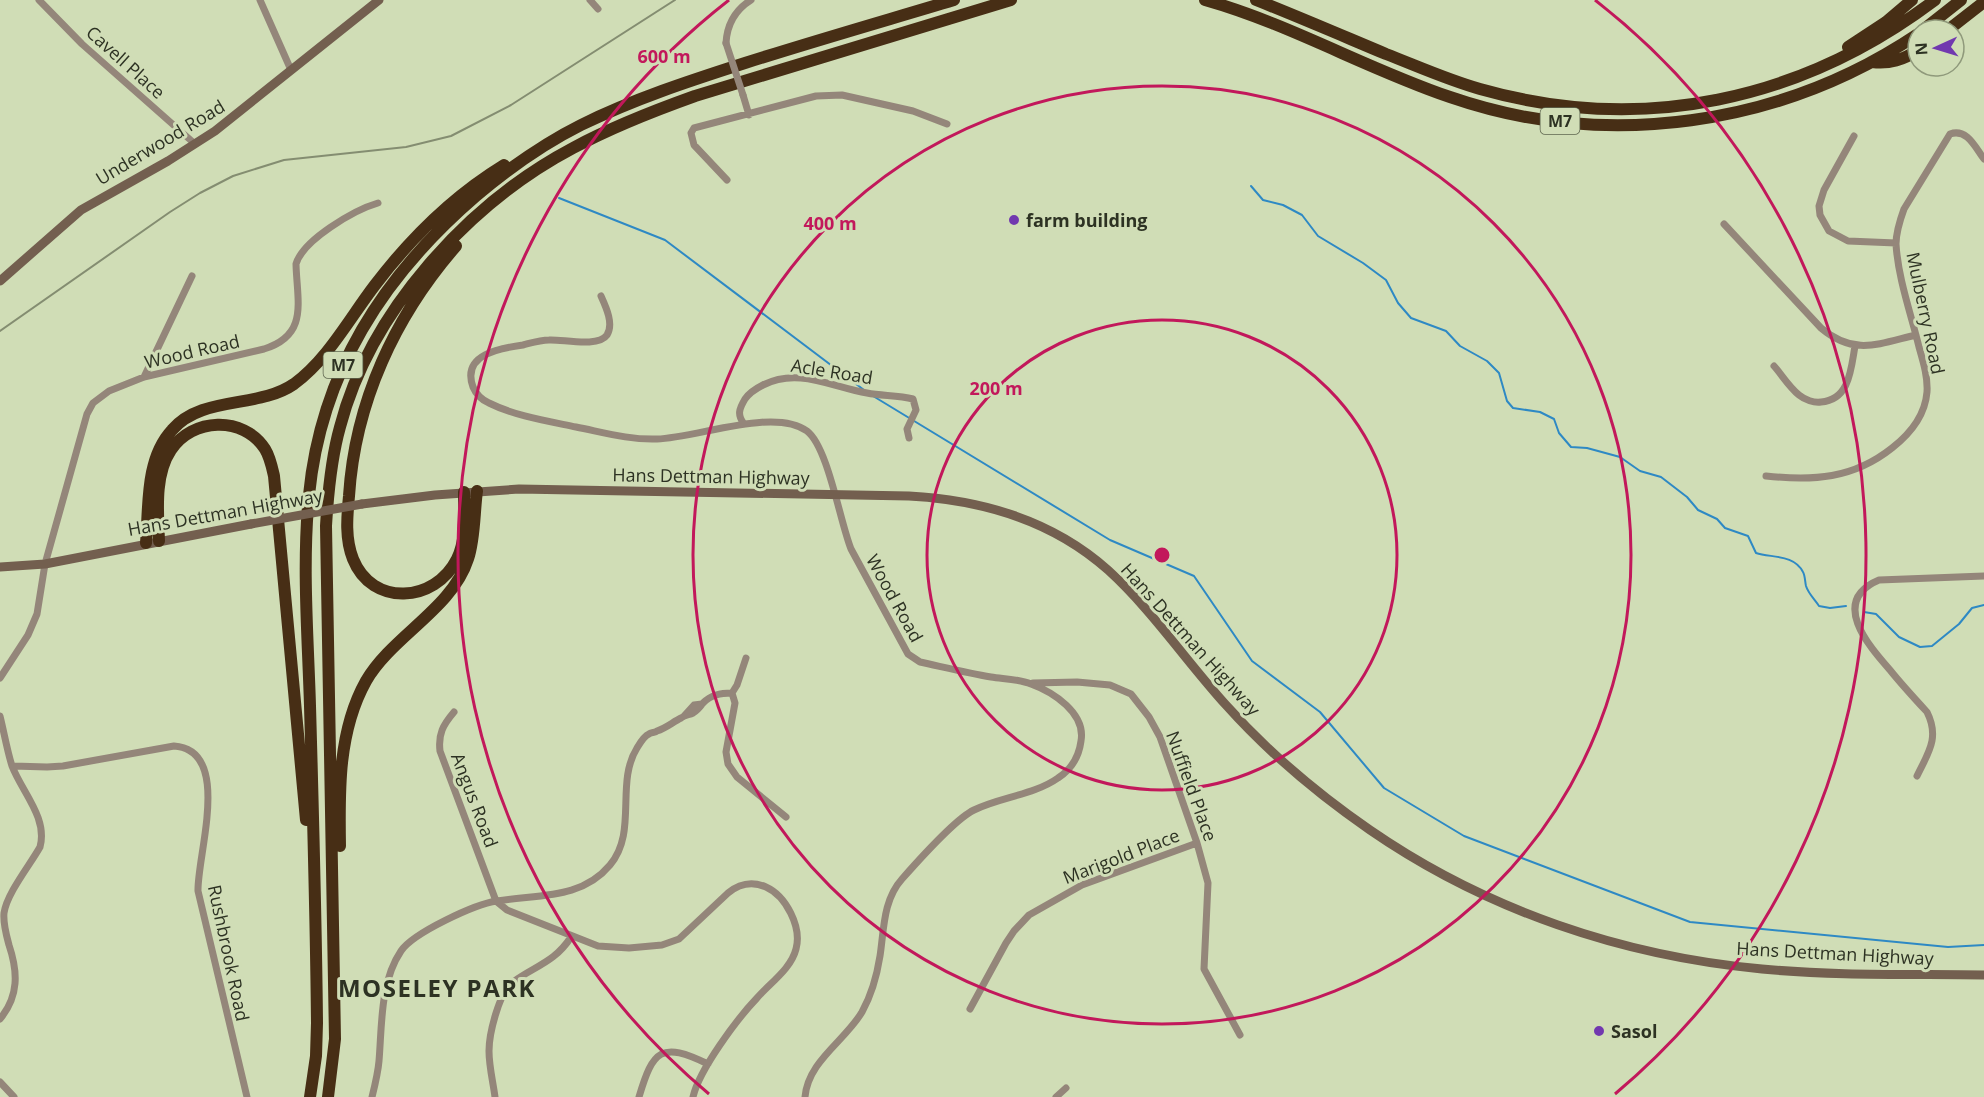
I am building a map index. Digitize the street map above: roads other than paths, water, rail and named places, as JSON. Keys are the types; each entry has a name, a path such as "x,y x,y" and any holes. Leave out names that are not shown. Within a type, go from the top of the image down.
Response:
{"highway":[{"name":"M7","path":"310,1097 317,1034 307,540 309,497 320,433 330,399 353,344 408,263 452,217 484,189 576,127 652,93 954,0"},
{"name":"M7","path":"328,1097 335,1039 325,549 328,489 333,457 349,399 370,349 384,324 401,298 439,253 494,202 572,148 651,112 750,79 1011,0"},
{"name":"M7","path":"1205,0 1252,16 1450,97 1490,109 1538,119 1589,124 1667,124 1725,116 1814,89 1872,62 1906,41"},
{"name":"M7","path":"1256,0 1453,80 1512,98 1603,109 1654,108 1723,99 1773,87 1821,68 1883,37 1935,0"},
{"path":"1773,87 1857,42 1912,0"},
{"path":"1938,18 1961,0"},
{"path":"1963,18 1984,2"},
{"path":"1872,62 1891,63 1906,57"},
{"path":"152,542 152,471 162,443 171,431 180,422 196,413 261,397 292,385 321,359 392,264 440,215 498,168 523,154 547,145"},
{"path":"470,492 458,557 449,573 436,584 421,592 410,594 392,592 376,585 360,571 353,560 347,519 352,461 358,430 372,385 398,327 419,293 452,250 494,202"},
{"path":"152,542 162,473 171,450 180,439 192,430 216,424 229,425 243,430 256,439 265,449 274,476 315,910"},
{"path":"334,956 342,929 340,786 344,748 352,714 366,681 377,665 442,599 459,578 468,559 471,541 470,492"}],"street":[{"name":"Cavell Place","path":"39,0 82,44 195,144"},
{"path":"260,0 291,70"},
{"name":"Underwood Road","path":"0,281 81,210 195,144 236,116 379,0"},
{"path":"590,0 598,9"},
{"path":"748,115 726,43 728,27 733,18 751,0"},
{"path":"727,180 694,145 692,133 694,128 816,96 842,95 913,111 947,124"},
{"name":"Mulberry Road","path":"1766,476 1810,479 1848,472 1886,453 1904,439 1915,426 1921,415 1927,391 1924,366 1896,243 1904,208 1950,134 1959,132 1966,135 1984,159"},
{"path":"1854,136 1824,190 1819,206 1820,215 1829,231 1848,241 1896,243"},
{"name":"Wood Road","path":"0,678 34,624 45,564 87,414 93,404 109,391 144,377 264,349 282,342 290,335 297,319 296,264 298,256 310,242 349,215 378,203"},
{"path":"1724,224 1821,328 1842,342 1855,346 1875,345 1916,335"},
{"path":"144,377 192,276"},
{"name":"Wood Road","path":"601,296 607,312 609,328 603,339 589,342 546,340 488,352 473,367 471,376 479,395 487,402 510,412 622,436 655,440 744,424 778,422 799,427 808,432 821,450 845,535 903,647 913,659 963,672 1030,683 1057,699 1074,713 1080,724 1082,737 1075,761 1069,769 1050,783 968,813 893,890 886,910 875,982 866,1004 855,1024 813,1072 805,1097"},
{"path":"1774,366 1799,396 1810,401 1825,402 1840,395 1845,387 1855,346"},
{"name":"Acle Road","path":"744,424 739,414 747,396 752,391 771,381 784,378 817,380 868,393 913,399 916,410 907,429 909,438"},
{"name":"Hans Dettman Highway","path":"0,567 45,564 362,504 470,492 543,489 833,494 933,497 972,503 1015,515 1066,539 1094,559 1119,581 1226,705 1309,784 1354,819 1451,880 1509,907 1607,941 1654,953 1718,964 1793,971 1984,975"},
{"path":"1917,776 1934,737 1931,720 1927,712 1868,644 1856,622 1857,601 1868,586 1879,580 1984,576"},
{"path":"372,1097 378,1065 386,988 400,952 417,935 484,904 554,896 588,884 599,876 612,864 620,850 625,817 626,784 633,755 648,734 684,716 694,705 702,704 712,696 732,693 738,685 747,658"},
{"name":"Nuffield Place","path":"1030,683 1100,683 1122,689 1131,694 1149,717 1160,737 1197,843 1209,890 1204,969 1240,1035"},
{"path":"732,693 735,703 726,752 728,764 737,777 786,817"},
{"name":"Angus Road","path":"454,712 440,733 440,751 496,901"},
{"path":"0,716 13,766 39,819 42,839 40,847 5,907 4,928 14,958 16,982 12,1003 0,1019"},
{"name":"Rushbrook Road","path":"13,766 47,768 174,746 184,746 198,756 205,769 207,804 198,869 198,891 247,1097"},
{"name":"Marigold Place","path":"970,1009 1006,943 1029,915 1082,885 1197,843"},
{"path":"496,901 512,913 571,937 607,947 629,948 662,945 679,939 735,888 744,884 768,888 776,894 786,906 795,924 796,949 786,967 745,1012 708,1064 700,1077 693,1097"},
{"path":"495,1097 489,1042 504,992 515,980 552,960 561,952 571,937"},
{"path":"639,1097 646,1073 657,1056 669,1052 686,1053 708,1064"},
{"path":"0,1082 15,1097"},
{"path":"1056,1097 1066,1088"}],"waterway":[{"path":"1251,186 1263,200 1283,205 1302,215 1318,236 1386,280 1398,303 1411,318 1446,331 1460,346 1487,361 1499,373 1507,401 1513,408 1540,412 1554,419 1559,433 1571,447 1587,448 1620,457 1640,471 1661,477 1687,497 1698,510 1717,519 1725,528 1748,536 1756,553 1788,559 1799,566 1804,573 1807,589 1819,606 1830,608 1846,606"},
{"path":"559,198 665,240 864,390"},
{"path":"873,396 1110,540 1194,576 1252,661 1320,712 1384,788 1464,836 1690,922 1948,947 1984,945"},
{"path":"1864,612 1876,614 1899,637 1920,647 1932,646 1959,624 1972,608 1984,605"}],"railway":[{"path":"0,331 170,212 233,176 284,160 406,147 451,136 511,105 675,0"}],"place":[{"name":"farm building","path":"1014,220"},
{"name":"Sasol","path":"1599,1031"}],"district":[{"name":"MOSELEY PARK","path":"437,987"}]}
